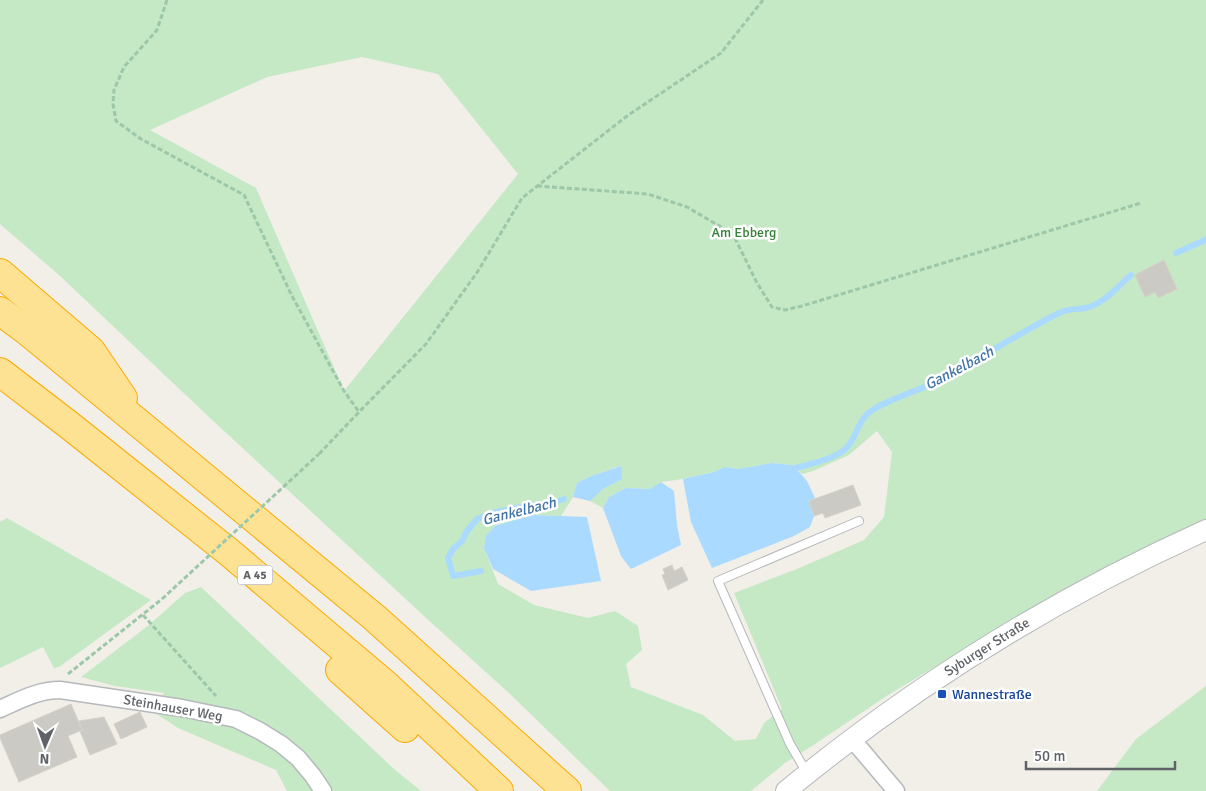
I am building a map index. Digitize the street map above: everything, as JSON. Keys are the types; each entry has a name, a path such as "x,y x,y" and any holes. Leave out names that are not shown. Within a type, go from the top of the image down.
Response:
{"highway":[{"path":"0,273 91,351 141,424"},
{"path":"0,311 141,424 375,618 567,791"},
{"name":"A 45","path":"0,372 230,553 386,685 499,791"},
{"path":"0,392 224,571 412,734 487,791"}],"street":[{"name":"Syburger Straße","path":"786,791 852,739 935,680 1020,626 1095,584 1206,530"},
{"name":"Steinhauser Weg","path":"0,709 27,696 48,690 60,690 236,719 281,744 314,776 323,791"},
{"path":"852,739 896,791"}],"lane":[{"path":"807,773 790,744 718,581 859,521"}],"path":[{"path":"167,0 157,30 124,67 114,90 113,104 116,121 141,139 244,195 292,296 344,391 358,412"},
{"path":"48,690 162,600 319,454 426,344 478,271 522,198 627,116 721,53 763,0"},
{"path":"537,186 648,194 687,207 733,234 757,283 772,307 785,310 1141,203"},
{"path":"142,615 236,719"}],"green space":[{"name":"Am Ebberg","path":"0,0 1206,0 1206,527 1093,581 943,662 888,695 785,763 751,791 610,791 509,693 209,417 59,275 0,224","holes":["362,57 438,74 518,174 344,391 256,188 150,130 267,77","877,431 892,452 884,517 864,540 797,569 734,593 782,709 764,723 756,739 735,741 703,715 631,687 626,664 642,650 638,626 615,611 588,618 534,605 498,584 484,548 486,537 495,526 532,515 561,516 573,497 577,483 620,466 621,479 603,489 590,501 603,508 609,497 626,488 651,489 661,482 714,472 725,467 738,469 772,463 793,465 802,474 849,455"]},
{"path":"7,518 151,600 59,667 54,668 43,647 0,668 0,522"},
{"path":"201,587 394,769 421,791 287,791 276,770 178,728 152,711 164,693 115,686 81,677 149,625 185,593"},
{"path":"1206,686 1206,791 1097,791 1136,739"}],"water":[{"path":"772,463 793,465 807,481 815,498 809,501 814,516 810,527 794,536 712,568 691,522 683,479 714,472 725,467 738,469"},
{"path":"621,466 622,479 603,489 590,501 573,497 577,483"},
{"path":"661,482 674,491 681,545 631,569 621,556 603,508 609,497 626,488 650,489"},
{"path":"532,515 587,517 601,581 531,591 493,569 484,548 486,536 495,526"}],"building":[{"path":"1164,260 1177,289 1158,298 1155,292 1145,297 1135,275"},
{"path":"853,485 861,505 825,518 823,513 814,516 809,501"},
{"path":"672,565 674,571 682,567 688,580 668,590 662,575 665,574 663,569"},
{"path":"71,704 82,730 68,736 77,757 19,782 0,735"},
{"path":"140,712 147,727 121,739 114,724"},
{"path":"104,717 117,744 90,755 80,731 82,730 79,721"}],"waterway":[{"name":"Gankelbach","path":"1176,253 1206,239"},
{"name":"Gankelbach","path":"796,468 824,460 844,450 861,421 874,409 929,385 1062,311 1085,308 1098,303 1131,275"},
{"name":"Gankelbach","path":"481,571 453,576 448,558 477,519 492,513 525,506 548,504 564,499"}],"place":[{"name":"Wannestraße","path":"942,694"}]}
